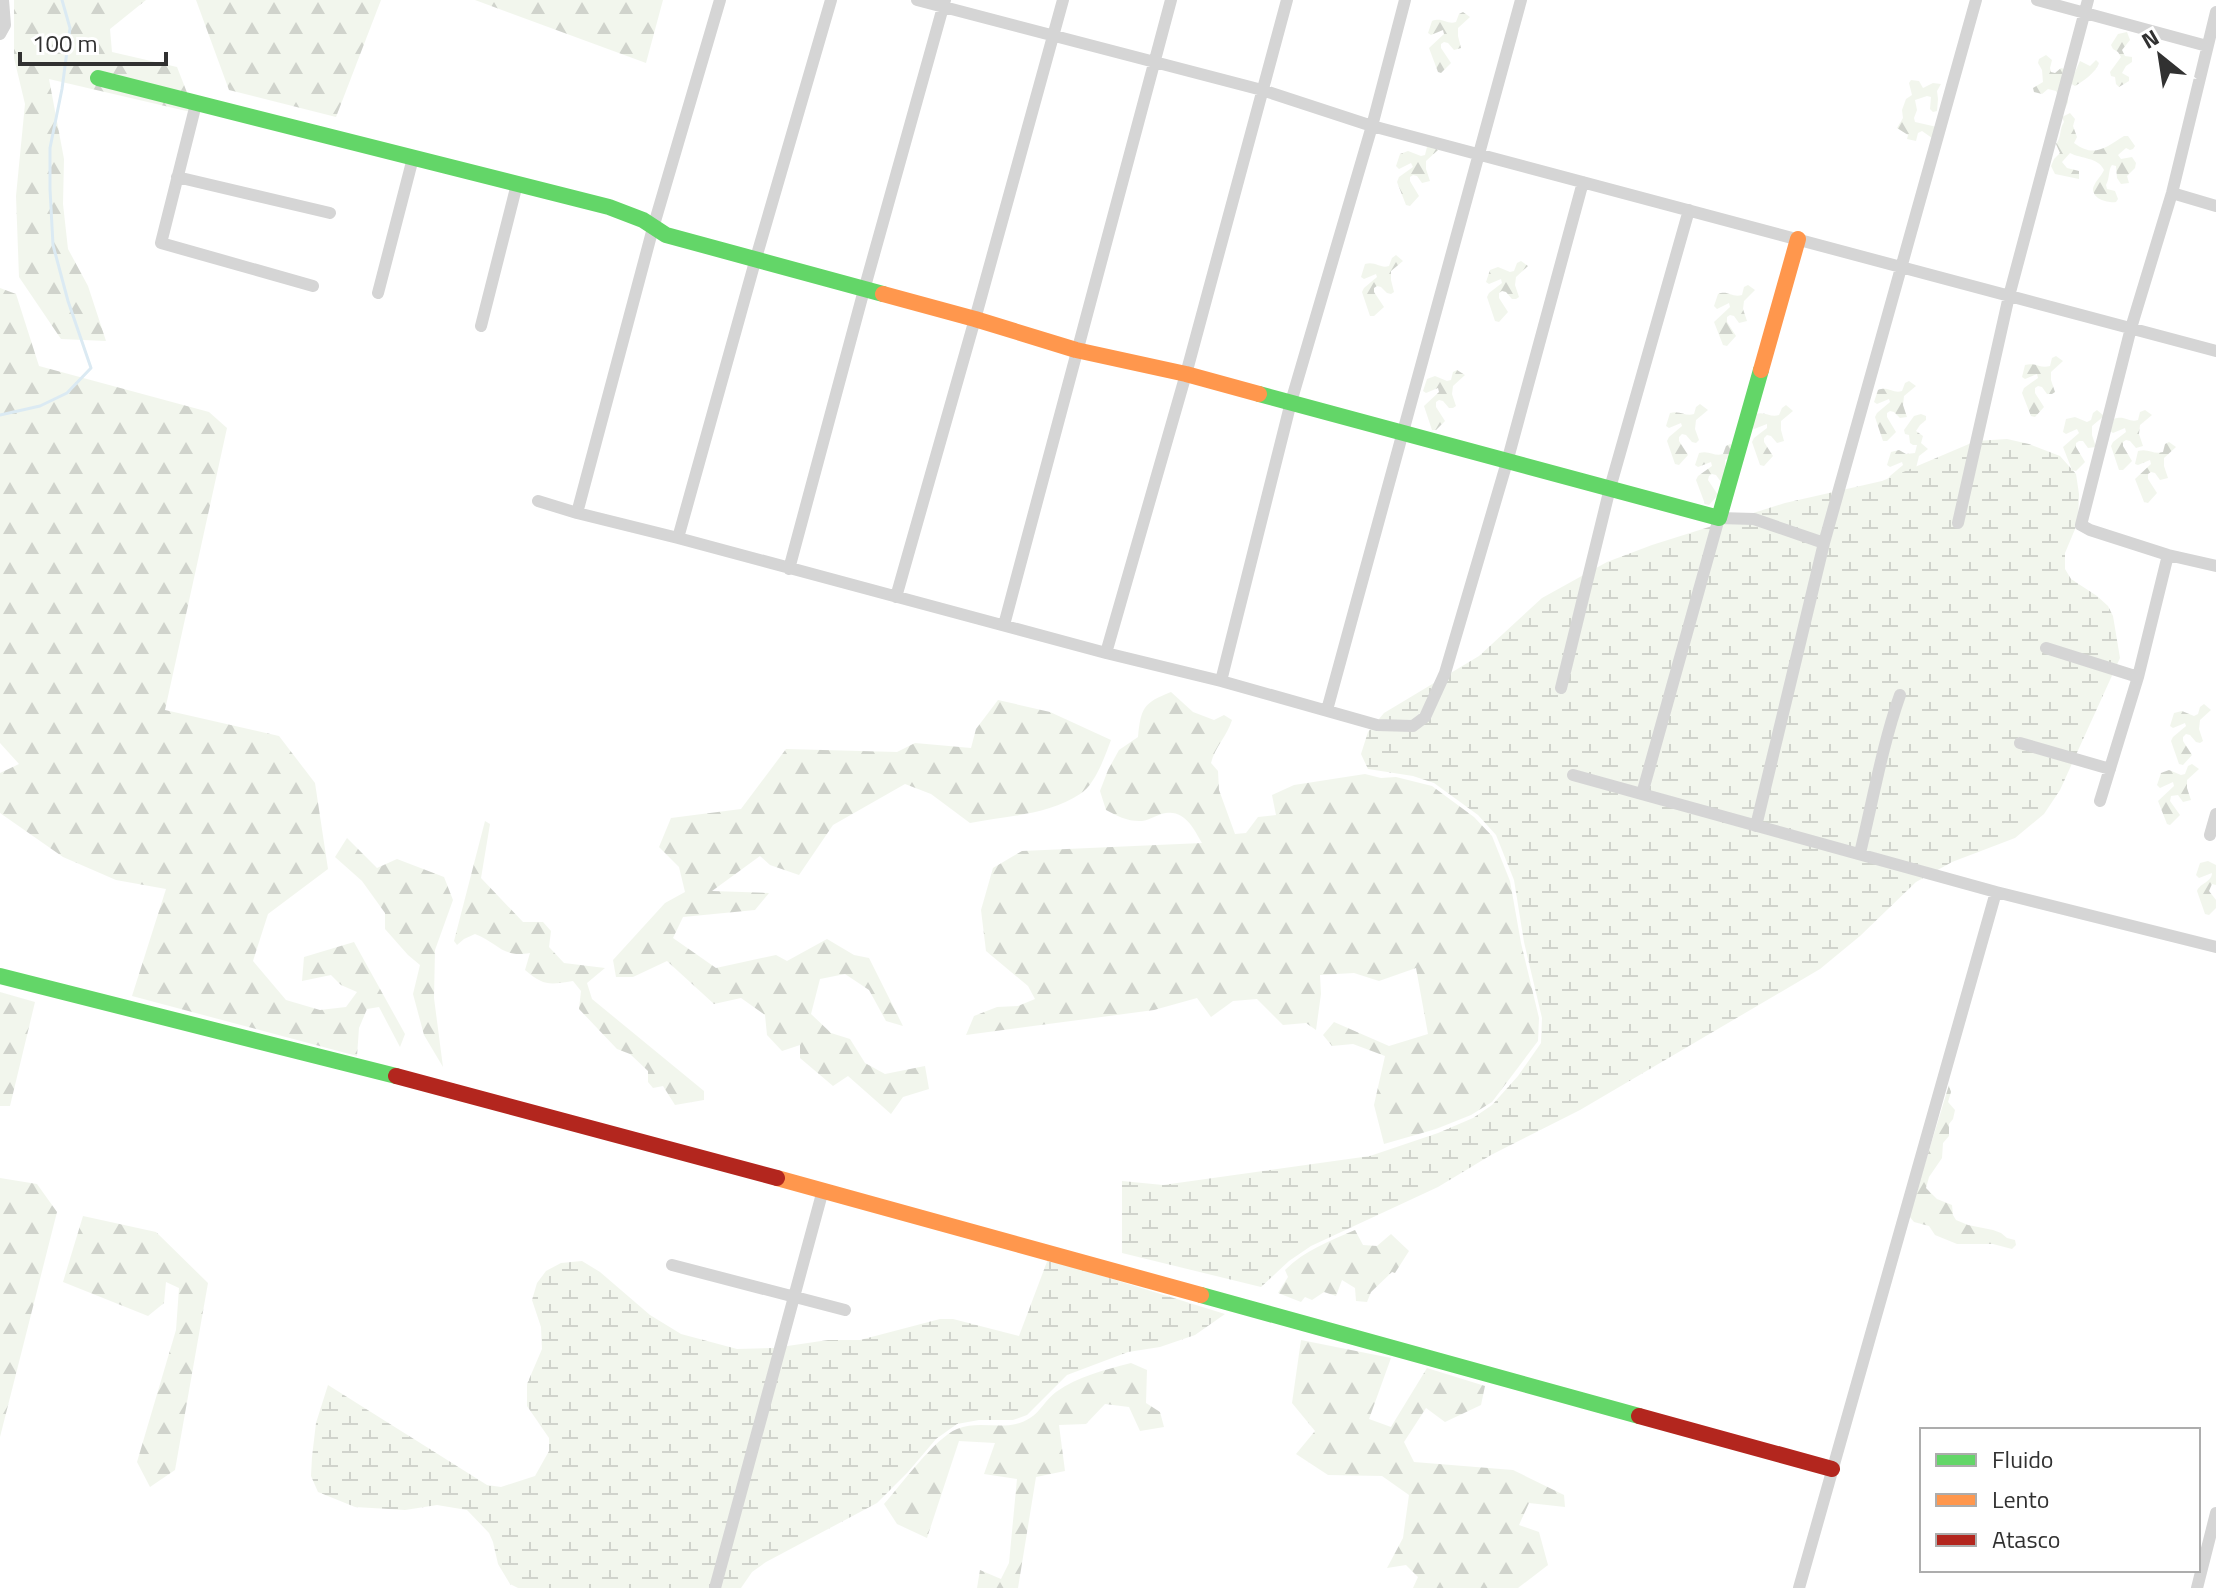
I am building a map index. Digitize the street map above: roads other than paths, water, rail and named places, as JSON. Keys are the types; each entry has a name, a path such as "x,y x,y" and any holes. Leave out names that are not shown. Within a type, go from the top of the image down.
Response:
{"street":[{"path":"0,34 5,25 3,0"},
{"path":"577,513 653,228 720,0"},
{"path":"678,538 831,0"},
{"path":"917,0 944,3 1262,90 1372,126 2216,351"},
{"path":"896,597 1063,0"},
{"path":"1004,625 1171,0"},
{"path":"1106,653 1186,374 1287,0"},
{"path":"1221,681 1291,402 1372,126 1405,0"},
{"path":"1327,710 1521,0"},
{"path":"1756,826 1824,543 1976,0"},
{"path":"2037,0 2087,6 2207,46"},
{"path":"789,569 944,3"},
{"path":"1958,523 2009,296 2087,6"},
{"path":"2216,12 2172,193 2131,328 2081,525 2168,555 2216,566"},
{"path":"98,78 609,207 643,220 666,235 975,319 1076,350 1186,374 1719,518 1754,519 1824,543"},
{"path":"196,104 161,243 313,286"},
{"path":"378,293 413,158"},
{"path":"177,177 330,213"},
{"path":"538,501 1377,725 1413,726 1425,717 1445,673 1507,462 1583,182"},
{"path":"481,326 517,184"},
{"path":"2172,193 2216,206"},
{"path":"1561,688 1610,488 1689,210"},
{"path":"1642,794 1798,239"},
{"path":"2100,801 2138,677 2168,555"},
{"path":"2046,648 2138,677"},
{"path":"1860,853 1884,745 1900,695"},
{"path":"2020,743 2110,769"},
{"path":"1573,775 1996,892 2216,947"},
{"path":"2210,835 2216,814"},
{"path":"1799,1588 1996,892"},
{"path":"0,976 452,1090 1832,1469"},
{"path":"715,1588 823,1190"},
{"path":"672,1265 845,1310"},
{"path":"2197,1588 2216,1513"}],"waterway":[{"path":"0,415 40,406 67,393 91,368 53,245 50,148 70,28 62,0"}]}
